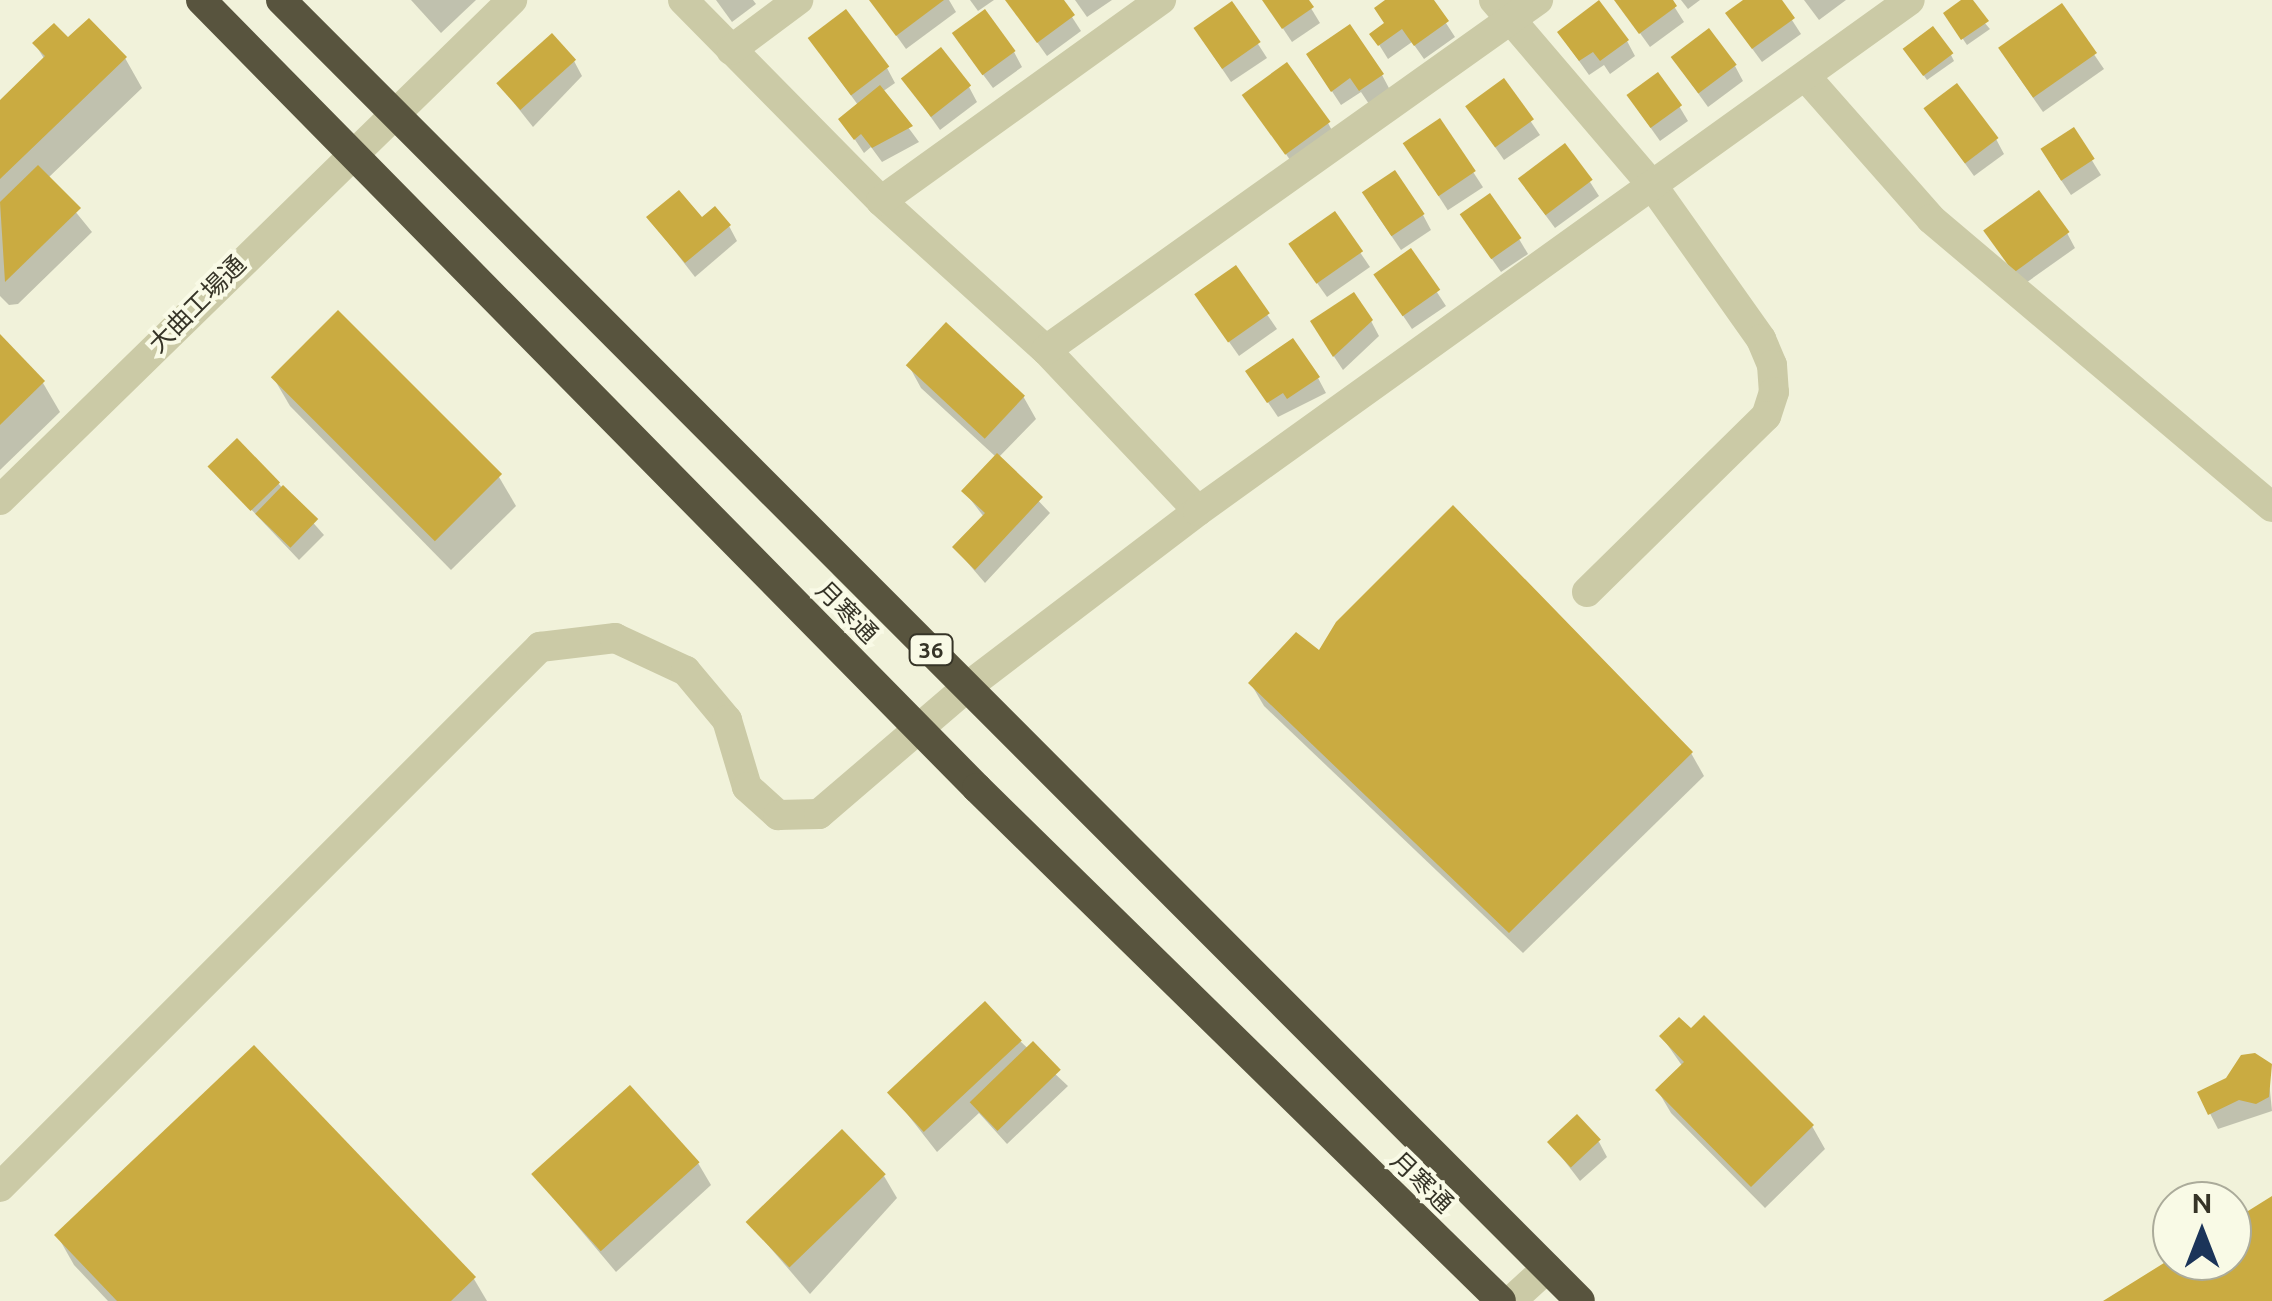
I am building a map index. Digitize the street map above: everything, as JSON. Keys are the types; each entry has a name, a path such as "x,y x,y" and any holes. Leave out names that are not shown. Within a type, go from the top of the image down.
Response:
{"highway":[{"name":"月寒通","path":"200,0 354,150 920,728 1502,1301"},
{"name":"月寒通","path":"281,0 1580,1301"}],"street":[{"name":"大曲工場通","path":"0,500 354,150 512,0"},
{"path":"683,0 881,202 1046,350 1198,510"},
{"path":"731,50 798,0"},
{"path":"881,202 1161,0"},
{"path":"1046,350 1503,10 1538,0"},
{"path":"0,1187 540,648 615,638 686,671 726,720 747,787 778,815 820,814 967,687 1198,510 1910,0"},
{"path":"1503,10 1652,185 1761,339 1774,392 1766,416 1588,592"},
{"path":"1806,77 1932,219 2272,507"},
{"path":"1511,1301 1546,1268"}],"building":[{"path":"869,0 944,0 896,36"},
{"path":"1005,0 1064,0 1075,15 1037,43"},
{"path":"1262,0 1309,0 1314,7 1282,29"},
{"path":"1385,0 1434,0 1449,21 1414,46 1402,29 1378,46 1369,34 1384,23 1374,8"},
{"path":"1599,0 1629,40 1600,61 1593,52 1579,61 1557,32"},
{"path":"1614,0 1673,0 1677,6 1639,34"},
{"path":"1743,0 1782,0 1795,18 1752,49 1725,13"},
{"path":"1961,0 1973,0 1989,21 1961,40 1943,13"},
{"path":"1232,1 1261,42 1222,69 1193,28"},
{"path":"2062,3 2097,53 2033,98 1998,48"},
{"path":"846,9 889,67 851,95 808,38"},
{"path":"985,9 1016,51 982,75 952,33"},
{"path":"89,18 127,57 0,179 0,100 45,56 32,43 54,23 68,37"},
{"path":"1350,24 1384,74 1359,91 1350,78 1331,92 1306,54"},
{"path":"1933,26 1953,53 1923,76 1903,49"},
{"path":"1709,28 1737,65 1698,94 1671,57"},
{"path":"552,33 576,60 520,110 496,83"},
{"path":"941,47 971,86 931,117 901,78"},
{"path":"1287,62 1330,122 1285,155 1242,95"},
{"path":"1658,72 1682,105 1651,128 1626,95"},
{"path":"1504,78 1534,119 1495,147 1465,106"},
{"path":"1957,83 1999,138 1965,163 1923,108"},
{"path":"880,85 913,126 872,148 861,134 854,140 838,119"},
{"path":"1440,118 1476,171 1438,196 1403,143"},
{"path":"2074,127 2095,159 2061,181 2040,149"},
{"path":"1565,143 1593,180 1546,215 1518,179"},
{"path":"38,165 81,208 5,282 0,202"},
{"path":"1395,170 1425,214 1391,236 1362,192"},
{"path":"679,190 702,217 715,206 731,225 685,263 646,217"},
{"path":"2039,190 2070,232 2014,273 1983,231"},
{"path":"1490,193 1522,238 1491,259 1460,214"},
{"path":"1335,211 1363,251 1316,284 1288,244"},
{"path":"1411,248 1440,290 1403,316 1373,274"},
{"path":"1236,265 1270,313 1228,343 1194,294"},
{"path":"1354,292 1373,320 1333,357 1310,321"},
{"path":"338,310 502,474 435,541 271,377"},
{"path":"946,322 1025,396 985,439 906,365"},
{"path":"0,334 45,381 0,425"},
{"path":"1293,338 1320,377 1287,399 1283,393 1267,403 1245,371"},
{"path":"237,438 280,483 251,511 208,466"},
{"path":"997,453 1043,497 975,570 952,547 985,513 961,491"},
{"path":"283,485 318,519 290,548 255,514"},
{"path":"1453,505 1693,752 1509,933 1248,683 1296,632 1319,650 1336,622"},
{"path":"985,1001 1022,1040 924,1132 887,1092"},
{"path":"1704,1015 1814,1125 1751,1187 1655,1090 1684,1062 1659,1036 1679,1017 1691,1028"},
{"path":"1033,1041 1061,1070 997,1131 970,1102"},
{"path":"254,1045 476,1277 451,1301 117,1301 54,1235"},
{"path":"2255,1053 2272,1064 2269,1097 2256,1104 2239,1100 2208,1115 2197,1092 2226,1078 2241,1055"},
{"path":"630,1085 700,1162 601,1251 531,1174"},
{"path":"1577,1114 1601,1140 1571,1168 1547,1142"},
{"path":"842,1129 886,1174 789,1267 746,1222"},
{"path":"2272,1196 2272,1301 2103,1301 2152,1270 2152,1281 2252,1281 2252,1208"}]}
